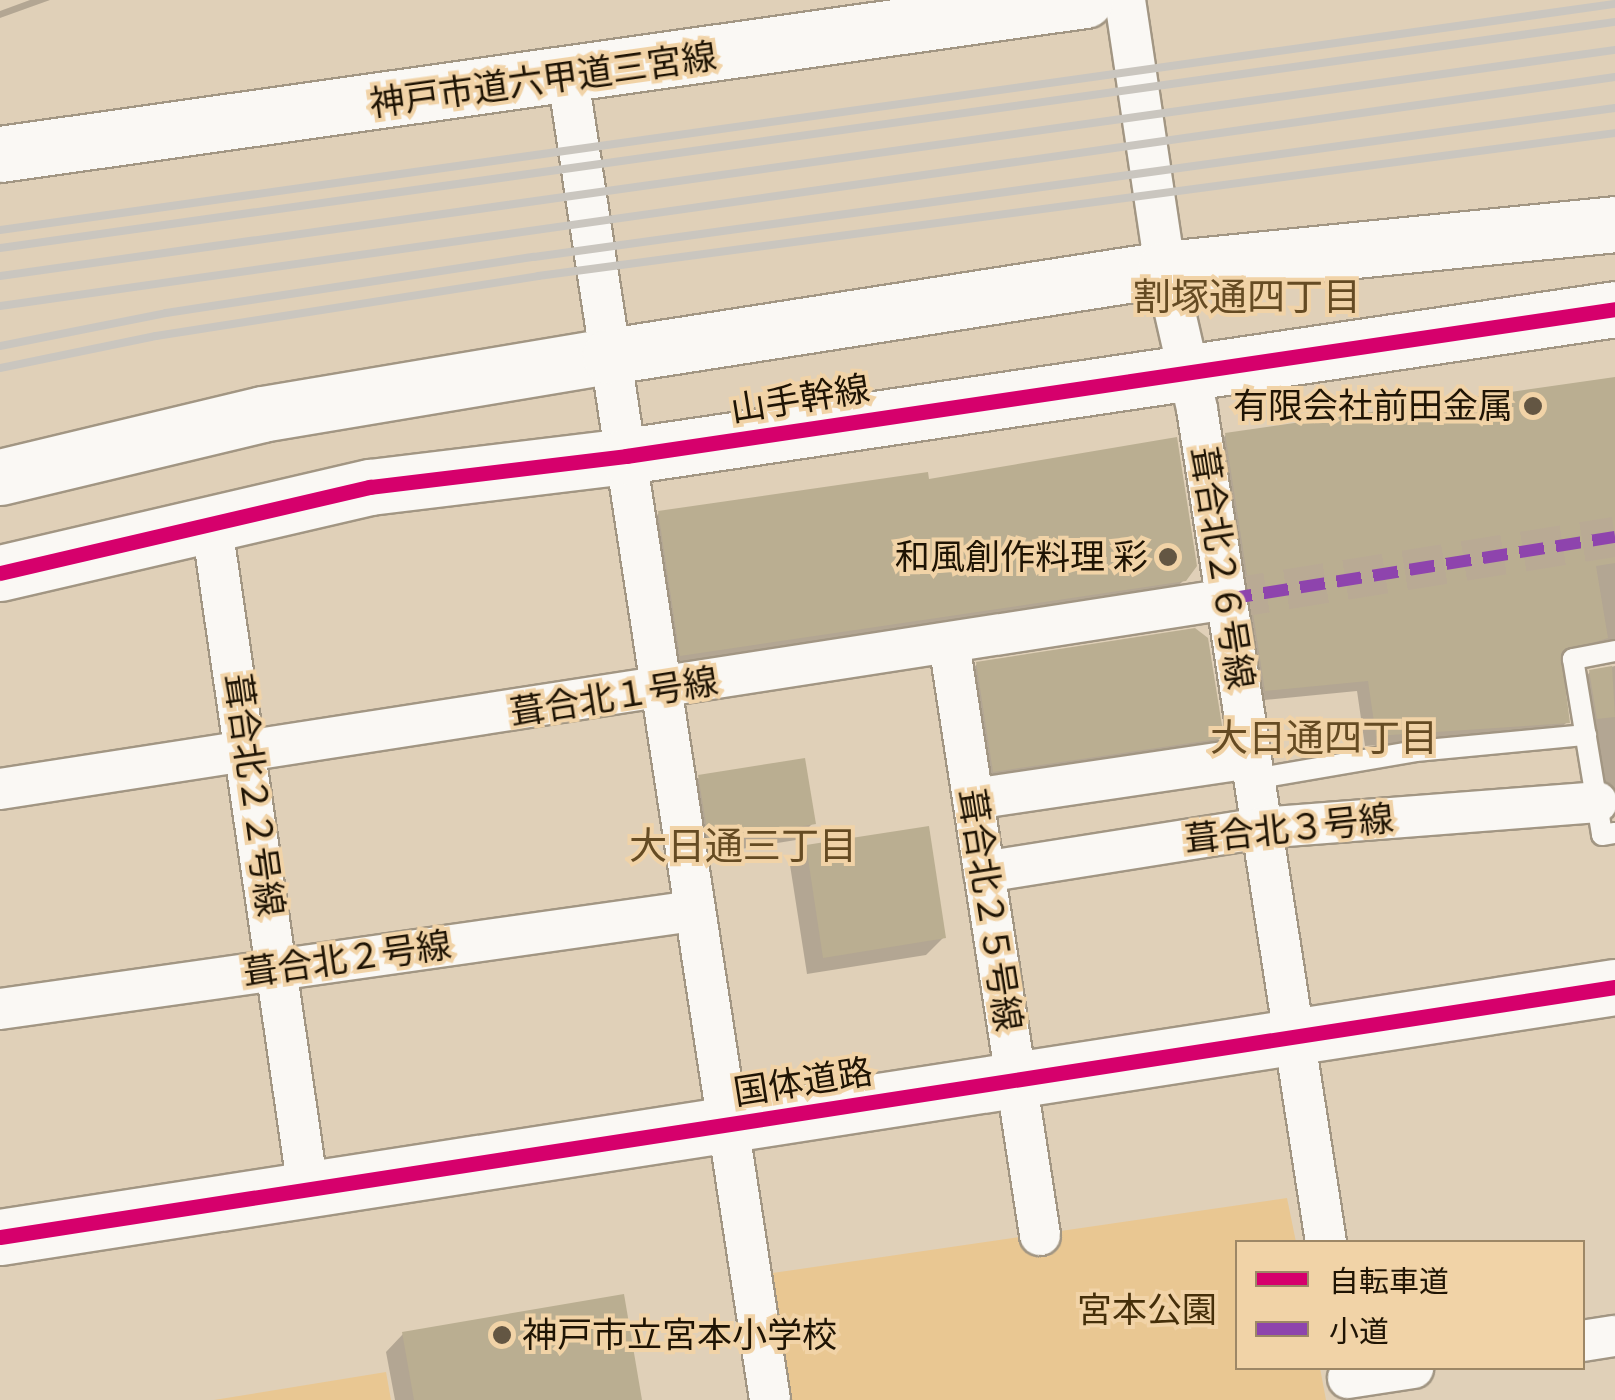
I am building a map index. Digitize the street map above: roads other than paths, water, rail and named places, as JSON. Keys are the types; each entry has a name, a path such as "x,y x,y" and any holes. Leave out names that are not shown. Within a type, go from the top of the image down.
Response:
{"street":[{"name":"神戸市道六甲道三宮線","path":"0,154 568,78 1085,0"},
{"name":"葺合北２６号線","path":"1124,0 1166,270 1190,369 1326,1240"},
{"path":"568,78 770,1400"},
{"name":"山手幹線","path":"0,477 262,414 610,356 1166,270 1615,224"},
{"name":"山手幹線","path":"0,573 211,520 370,487 626,456 1615,308"},
{"name":"葺合北２２号線","path":"211,520 249,752 308,1190"},
{"name":"葺合北１号線","path":"0,789 659,692 1227,599"},
{"name":"葺合北２５号線","path":"949,643 1040,1235"},
{"path":"973,799 1252,768"},
{"name":"葺合北３号線","path":"984,872 1261,828 1606,818"},
{"name":"葺合北２号線","path":"0,1009 694,911"},
{"name":"国体道路","path":"0,1237 1292,1033 1615,986"},
{"path":"1585,1341 1615,1336"},
{"path":"1349,1382 1404,1370"}],"lane":[{"path":"1606,818 1573,658 1615,651"},
{"path":"1252,768 1586,735"}],"tunnel":[{"path":"1227,599 1615,537"}],"railway":[{"path":"0,230 1615,4"},
{"path":"0,248 1615,22"},
{"path":"0,276 1615,50"},
{"path":"0,306 1615,77"},
{"path":"0,346 166,313 534,257 1615,108"},
{"path":"0,368 156,336 538,276 1615,133"}],"place":[{"name":"有限会社前田金属","path":"1533,406"},
{"name":"和風創作料理 彩","path":"1168,557"},
{"name":"神戸市立宮本小学校","path":"502,1335"}],"district":[{"name":"割塚通四丁目","path":"1247,297"},
{"name":"大日通四丁目","path":"1324,738"},
{"name":"大日通三丁目","path":"743,846"}],"park label":[{"name":"宮本公園","path":"1147,1310"}]}
